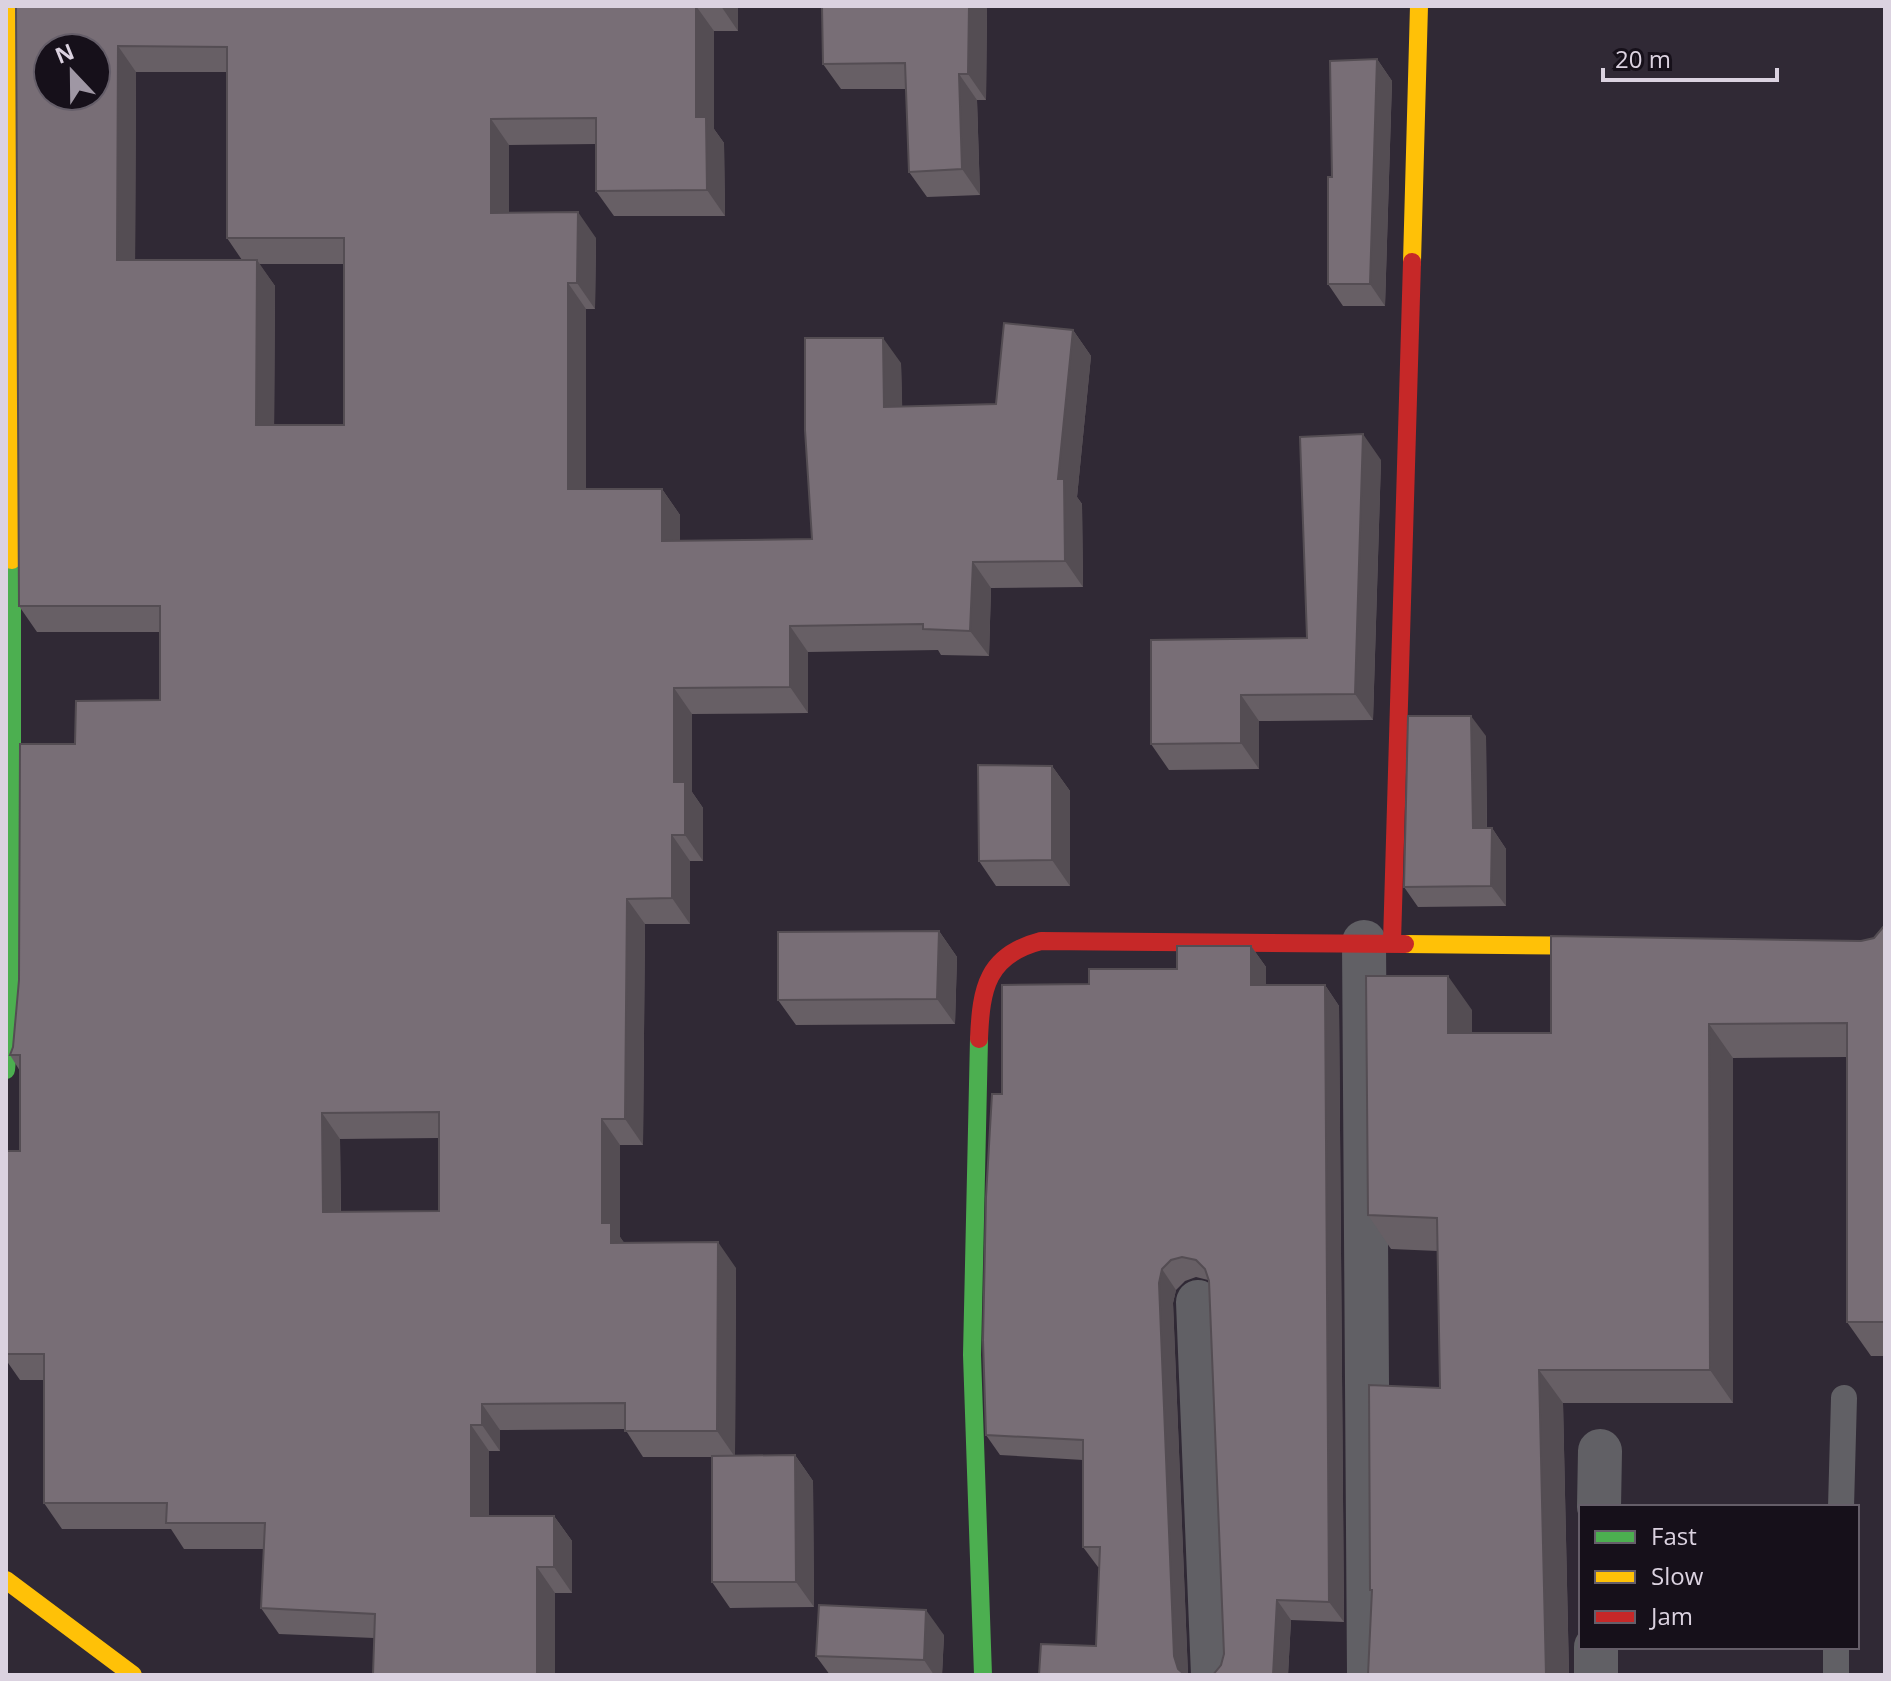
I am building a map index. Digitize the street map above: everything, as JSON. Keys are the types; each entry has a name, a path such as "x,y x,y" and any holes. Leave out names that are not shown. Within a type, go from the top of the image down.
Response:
{"street":[{"path":"6,1070 12,1006 9,6"},
{"path":"1369,1675 1378,942 1419,6"},
{"path":"983,1675 972,1355 980,1010 991,973 1000,957 1018,946 1041,941 1630,946"},
{"path":"1198,1302 1213,1675"},
{"path":"1599,1505 1600,1451"},
{"path":"6,1580 133,1675"},
{"path":"1596,1649 1596,1675"}],"lane":[{"path":"1841,1505 1844,1398"},
{"path":"1836,1649 1836,1675"}],"building":[{"path":"16,6 696,6 696,117 706,117 707,190 596,191 596,118 491,119 491,213 578,212 577,283 568,283 568,489 662,489 662,541 812,539 805,430 805,338 883,338 884,407 996,404 1004,323 1073,330 1058,479 1064,479 1065,561 973,562 970,631 923,629 923,624 790,626 790,687 674,688 674,782 685,782 685,835 672,835 672,898 627,899 625,1119 602,1119 602,1223 611,1223 611,1243 718,1242 717,1431 625,1431 625,1403 482,1404 482,1425 471,1425 471,1516 554,1516 554,1567 537,1567 537,1675 373,1675 375,1614 261,1608 265,1523 166,1523 167,1503 44,1503 44,1354 6,1354 6,1151 20,1151 20,1055 10,1055 19,980 20,744 75,744 76,701 160,700 160,606 19,606","holes":["118,46 227,47 227,238 344,238 344,425 256,425 257,260 117,260","439,1112 439,1211 323,1212 322,1113"]},
{"path":"822,6 969,6 968,74 959,74 962,169 909,172 905,63 823,64"},
{"path":"1377,59 1370,284 1328,284 1328,177 1332,177 1330,61"},
{"path":"1363,434 1355,694 1241,695 1241,743 1151,744 1151,640 1307,638 1300,437"},
{"path":"1408,716 1471,716 1473,828 1492,828 1491,886 1404,887"},
{"path":"978,765 1052,766 1052,860 979,861"},
{"path":"1884,926 1885,1322 1847,1322 1847,1023 1709,1024 1710,1370 1539,1370 1546,1675 1368,1675 1372,1590 1369,1385 1440,1388 1437,1218 1368,1215 1366,976 1448,976 1448,1033 1551,1033 1551,936 1861,941 1874,938"},
{"path":"939,931 937,999 778,1000 778,932"},
{"path":"1177,946 1251,946 1251,985 1325,985 1329,1602 1277,1600 1273,1675 1213,1675 1221,1665 1224,1654 1209,1281 1205,1269 1196,1260 1182,1257 1171,1260 1162,1269 1159,1283 1174,1656 1178,1669 1185,1675 1039,1675 1041,1644 1096,1646 1100,1547 1083,1547 1083,1440 986,1435 983,1340 986,1197 992,1094 1002,1094 1002,985 1089,984 1089,969 1177,969"},
{"path":"795,1455 796,1582 712,1582 712,1456"},
{"path":"819,1605 926,1610 924,1660 816,1656"}],"traffic: fast":[{"path":"6,1070 12,1006 12,560"},
{"path":"979,1039 972,1355 983,1675"}],"traffic: slow":[{"path":"9,6 12,560"},
{"path":"1412,262 1419,6"},
{"path":"1405,944 1612,946"},
{"path":"6,1580 133,1675"}],"traffic: jam":[{"path":"1392,942 1412,262"},
{"path":"979,1039 982,1004 990,976 1009,955 1041,941 1405,944"}]}
